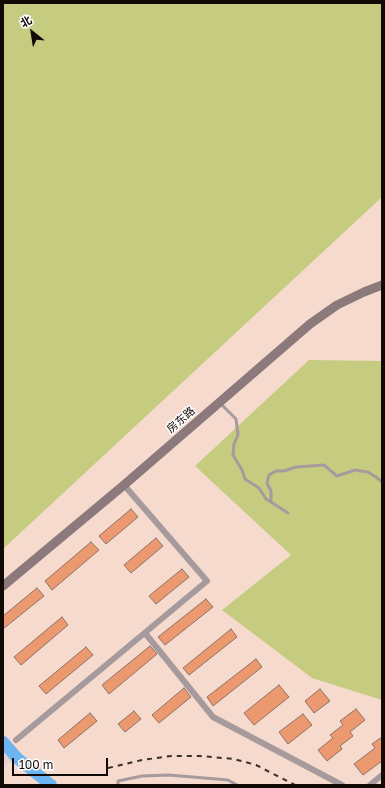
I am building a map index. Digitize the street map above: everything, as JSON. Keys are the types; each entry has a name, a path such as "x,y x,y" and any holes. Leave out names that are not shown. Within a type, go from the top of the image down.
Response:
{"main road":[{"name":"房东路","path":"3,586 124,485 310,324 337,305 382,285"}],"street":[{"path":"16,740 207,581 124,485"},
{"path":"145,633 213,717 342,785"},
{"path":"370,785 382,775"}],"lane":[{"path":"220,403 236,419 238,435 234,444 233,455 242,470 245,479 259,488 266,499 288,513"},
{"path":"271,502 272,492 267,482 269,475 296,467 324,465 337,476 355,470 368,472 382,482"},
{"path":"118,785 118,780 142,776 169,775 228,780 237,785"}],"shaded area":[{"path":"3,750 12,761 3,767"}],"green space":[{"path":"3,3 382,3 382,197 3,549"},
{"path":"309,360 382,361 382,700 312,678 222,610 291,555 195,466"}],"building":[{"path":"131,509 138,517 106,544 99,536"},
{"path":"156,538 163,546 131,573 124,565"},
{"path":"91,542 99,550 52,590 45,581"},
{"path":"182,569 189,577 156,604 149,596"},
{"path":"37,588 44,596 3,629 3,616"},
{"path":"206,599 213,607 165,645 158,637"},
{"path":"62,617 68,625 21,665 14,657"},
{"path":"231,629 237,637 189,675 183,668"},
{"path":"150,646 157,654 109,694 102,685"},
{"path":"86,647 93,655 46,694 39,686"},
{"path":"256,659 262,667 213,706 207,697"},
{"path":"279,685 289,697 254,725 244,713"},
{"path":"184,688 191,697 159,723 152,715"},
{"path":"320,689 330,701 314,713 305,701"},
{"path":"356,709 365,720 350,732 353,736 340,746 342,749 327,761 318,750 333,738 330,735 343,725 340,721"},
{"path":"134,711 141,719 125,732 118,724"},
{"path":"90,713 97,721 64,748 58,740"},
{"path":"303,714 312,725 288,744 279,732"},
{"path":"382,737 382,761 363,775 354,764 375,748 372,744"}],"waterway":[{"path":"3,742 17,758 51,785"}],"railway":[{"path":"108,768 142,760 171,756 200,756 234,759 256,765 295,785"}]}
